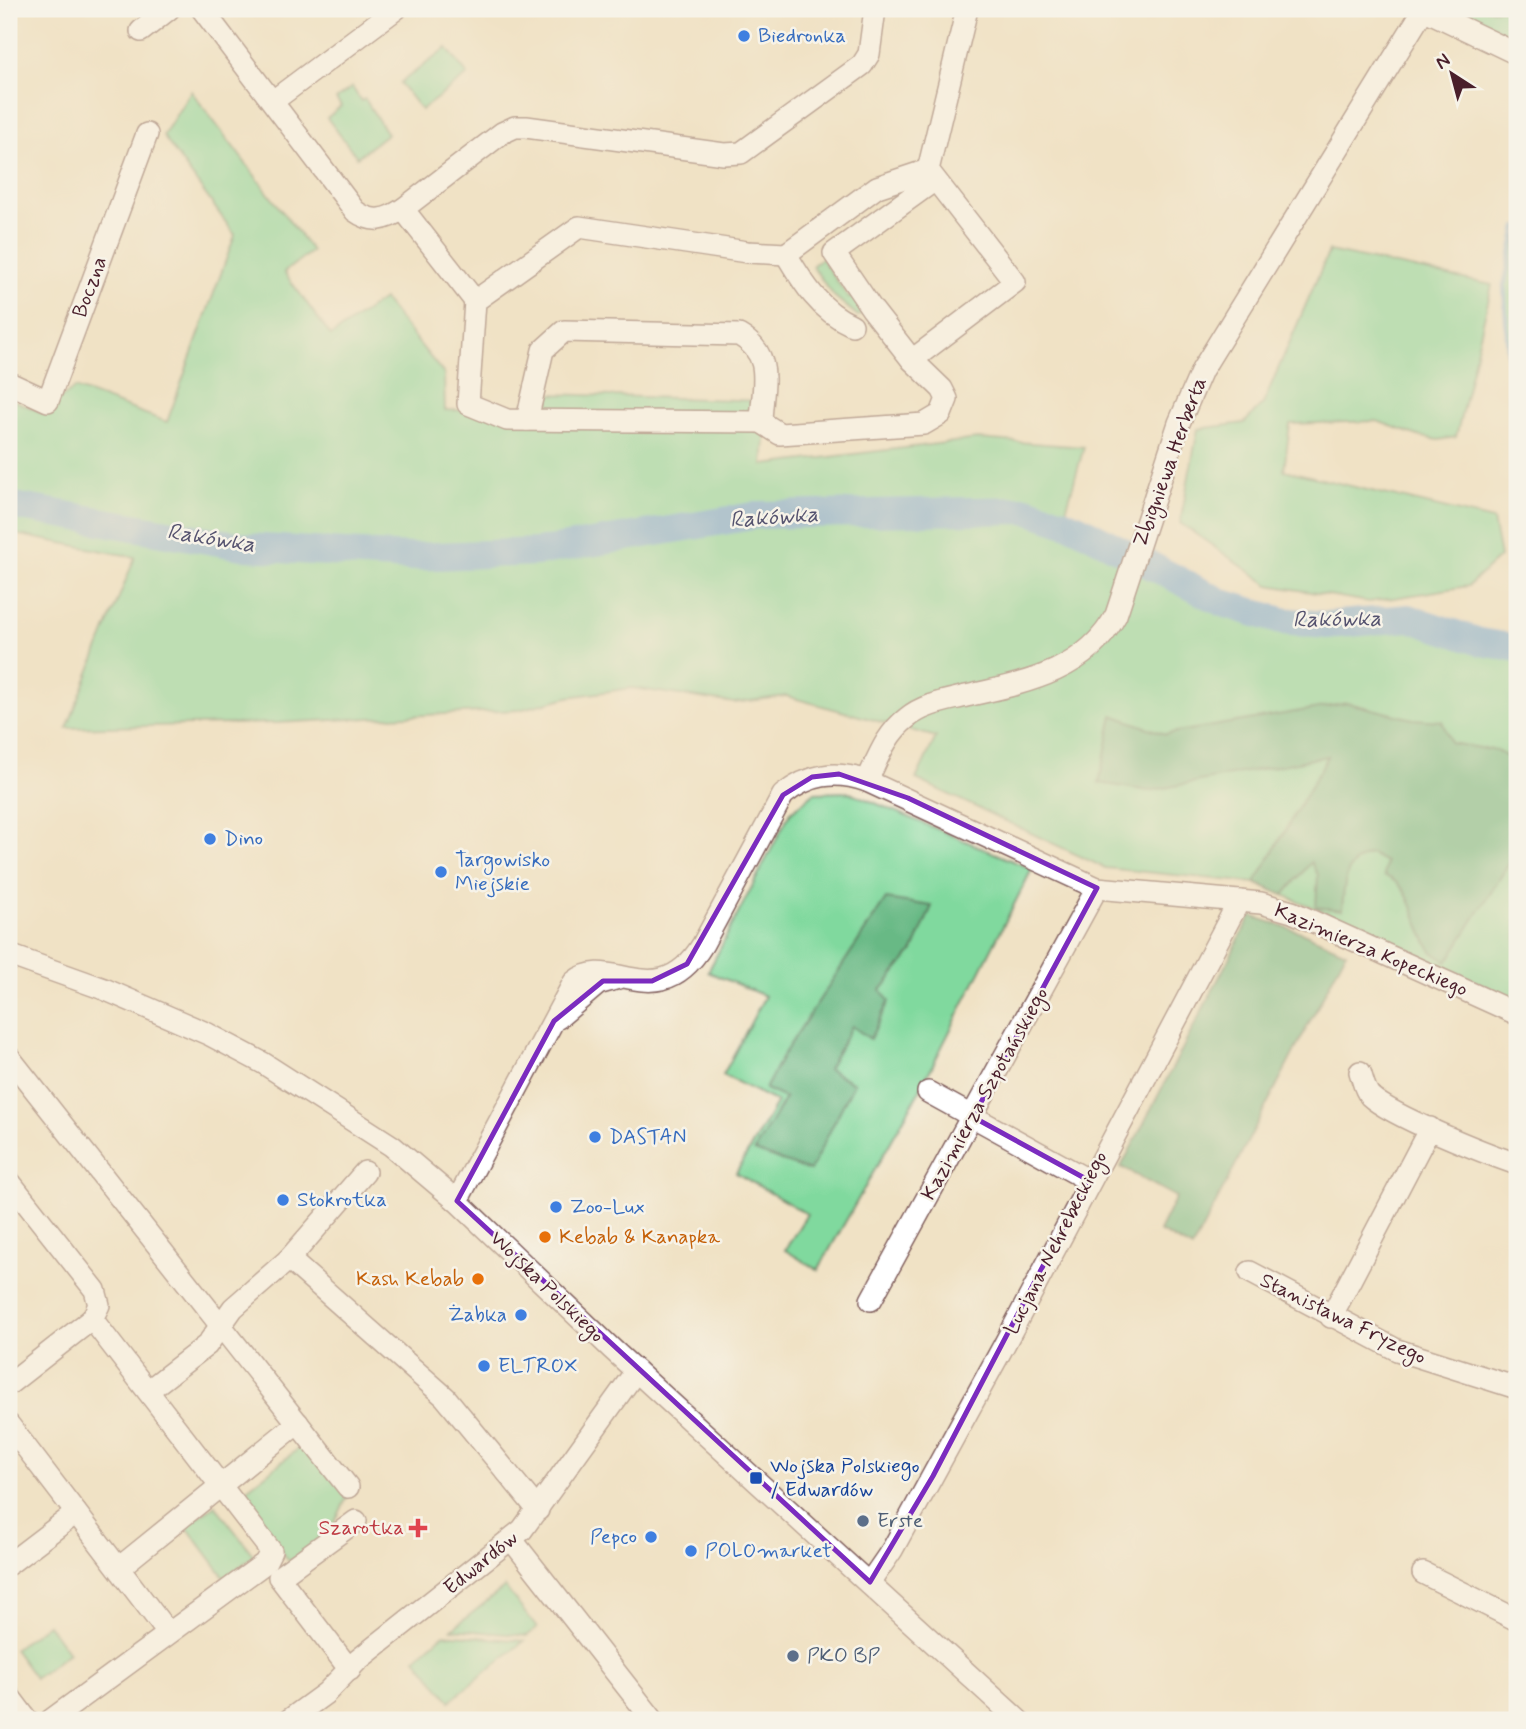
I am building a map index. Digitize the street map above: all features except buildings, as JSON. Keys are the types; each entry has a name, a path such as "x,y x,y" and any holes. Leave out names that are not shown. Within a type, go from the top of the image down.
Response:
{"street":[{"path":"141,30 169,9"},
{"path":"202,9 355,211 378,220 389,218 403,209 515,127 724,154 746,151 862,65 869,54 875,9"},
{"path":"273,101 396,9"},
{"path":"403,209 475,301 468,404 507,420 761,422 780,434 924,424 941,414 947,399 942,389 912,360 872,309 834,253 931,175 967,9"},
{"path":"1424,9 1517,54"},
{"name":"Zbigniewa Herberta","path":"867,780 889,736 912,714 939,702 1034,680 1055,672 1086,653 1113,621 1179,424 1202,370 1424,9"},
{"name":"Boczna","path":"9,383 48,401 147,134"},
{"path":"475,301 579,227 747,252 786,254 877,187 931,175"},
{"path":"912,360 1015,282 931,175"},
{"path":"786,254 816,300 836,318 852,325"},
{"path":"527,420 542,350 564,331 739,335 756,344 764,359 761,422"},
{"name":"Kazimierza Kopeckiego","path":"457,1201 554,1021 598,984 619,978 652,981 678,971 696,956 774,808 792,788 823,775 839,774 867,780 1097,888 1275,906 1313,920 1517,1014"},
{"name":"Kazimierza Szpotańskiego","path":"871,1300 1097,888"},
{"name":"Lucjana Nehrebeckiego","path":"870,1582 892,1550 933,1476 1238,901"},
{"name":"Wojska Polskiego","path":"9,956 157,1010 262,1063 391,1146 457,1201 636,1371 870,1582 1017,1720"},
{"path":"9,1057 348,1487"},
{"path":"1360,1072 1365,1090 1377,1101 1430,1128 1517,1164"},
{"path":"928,1093 1088,1180"},
{"path":"1331,1317 1430,1128"},
{"path":"149,1390 207,1345 233,1308 289,1259 365,1172"},
{"path":"9,1181 95,1290 99,1301 92,1319 9,1384"},
{"path":"289,1259 445,1397 538,1510"},
{"name":"Stanisława Fryzego","path":"1250,1272 1331,1317 1424,1361 1517,1388"},
{"path":"51,1720 270,1558 269,1547 92,1319"},
{"name":"Edwardów","path":"289,1720 326,1693 350,1670 512,1540 538,1510 636,1371"},
{"path":"120,1567 298,1423"},
{"path":"9,1424 168,1633"},
{"path":"9,1564 76,1513"},
{"path":"350,1670 279,1577 356,1521"},
{"path":"512,1540 653,1720"},
{"path":"1423,1573 1517,1620"},
{"path":"9,1696 27,1720"}],"highlighted area":[{"path":"839,774 908,798 1097,888 973,1117 1088,1180 933,1476 870,1582 457,1201 554,1021 603,981 652,981 687,964 783,795 812,777"}],"green space":[{"path":"1453,9 1517,9 1517,38"},
{"path":"447,48 468,75 421,110 400,83"},
{"path":"352,87 361,101 365,99 387,134 357,157 327,118 341,106 336,99"},
{"path":"191,91 312,251 284,272 331,336 383,299 444,374 445,410 548,412 550,394 768,401 763,465 978,439 1084,447 1063,521 1223,603 1282,621 1326,625 1409,618 1480,642 1517,648 1517,1001 1358,926 1255,883 1105,868 916,779 936,737 786,696 734,703 632,688 568,697 519,710 277,723 67,728 135,557 9,533 9,398 41,412 75,388 167,422 235,235 163,136"},
{"path":"1517,227 1517,496 1504,286"},
{"path":"1329,251 1492,285 1456,437 1438,440 1418,436 1377,421 1290,424 1284,470 1493,520 1500,557 1468,586 1369,602 1269,585 1180,523 1198,429 1244,423 1263,404"},
{"path":"824,256 823,261 849,298 853,297 865,312 858,316 834,296 812,266"},
{"path":"1348,703 1413,719 1442,721 1451,743 1498,751 1517,764 1517,851 1447,962 1430,948 1401,887 1384,876 1386,862 1371,854 1350,869 1345,883 1342,910 1316,907 1318,875 1311,862 1284,895 1255,883 1328,756 1149,791 1099,783 1113,715 1165,734"},
{"path":"849,792 1032,869 920,1090 818,1270 785,1250 807,1214 736,1173 777,1102 723,1075 765,996 708,972 790,813 814,793"},
{"path":"886,899 932,906 913,951 881,990 889,1001 870,1039 852,1026 828,1069 854,1083 810,1171 754,1151 785,1098 765,1089 783,1055"},
{"path":"1251,916 1301,932 1346,952 1192,1249 1159,1231 1176,1197 1121,1167"},
{"path":"307,1442 348,1495 331,1530 290,1562 238,1496"},
{"path":"215,1505 254,1556 225,1578 186,1526"},
{"path":"505,1587 537,1628 527,1636 452,1629"},
{"path":"48,1624 69,1653 35,1678 14,1649"},
{"path":"444,1634 524,1641 450,1701 416,1658"}],"waterway":[{"path":"1517,227 1504,286 1517,496"},
{"name":"Rakówka","path":"9,505 247,547 410,557 537,552 759,515 1027,510 1077,527 1223,603 1282,621 1326,625 1409,618 1480,642 1517,648"}],"place":[{"name":"Biedronka","path":"744,36"},
{"name":"Dino","path":"210,839"},
{"name":"Targowisko Miejskie","path":"441,872"},
{"name":"DASTAN","path":"595,1137"},
{"name":"Stokrotka","path":"283,1200"},
{"name":"Zoo-Lux","path":"556,1207"},
{"name":"Kebab & Kanapka","path":"545,1237"},
{"name":"Kash Kebab","path":"478,1279"},
{"name":"Żabka","path":"521,1315"},
{"name":"ELTROX","path":"484,1366"},
{"name":"Wojska Polskiego / Edwardów","path":"756,1478"},
{"name":"Erste","path":"863,1521"},
{"name":"Szarotka","path":"418,1528"},
{"name":"Pepco","path":"651,1537"},
{"name":"POLOmarket","path":"691,1551"},
{"name":"PKO BP","path":"793,1656"}]}
